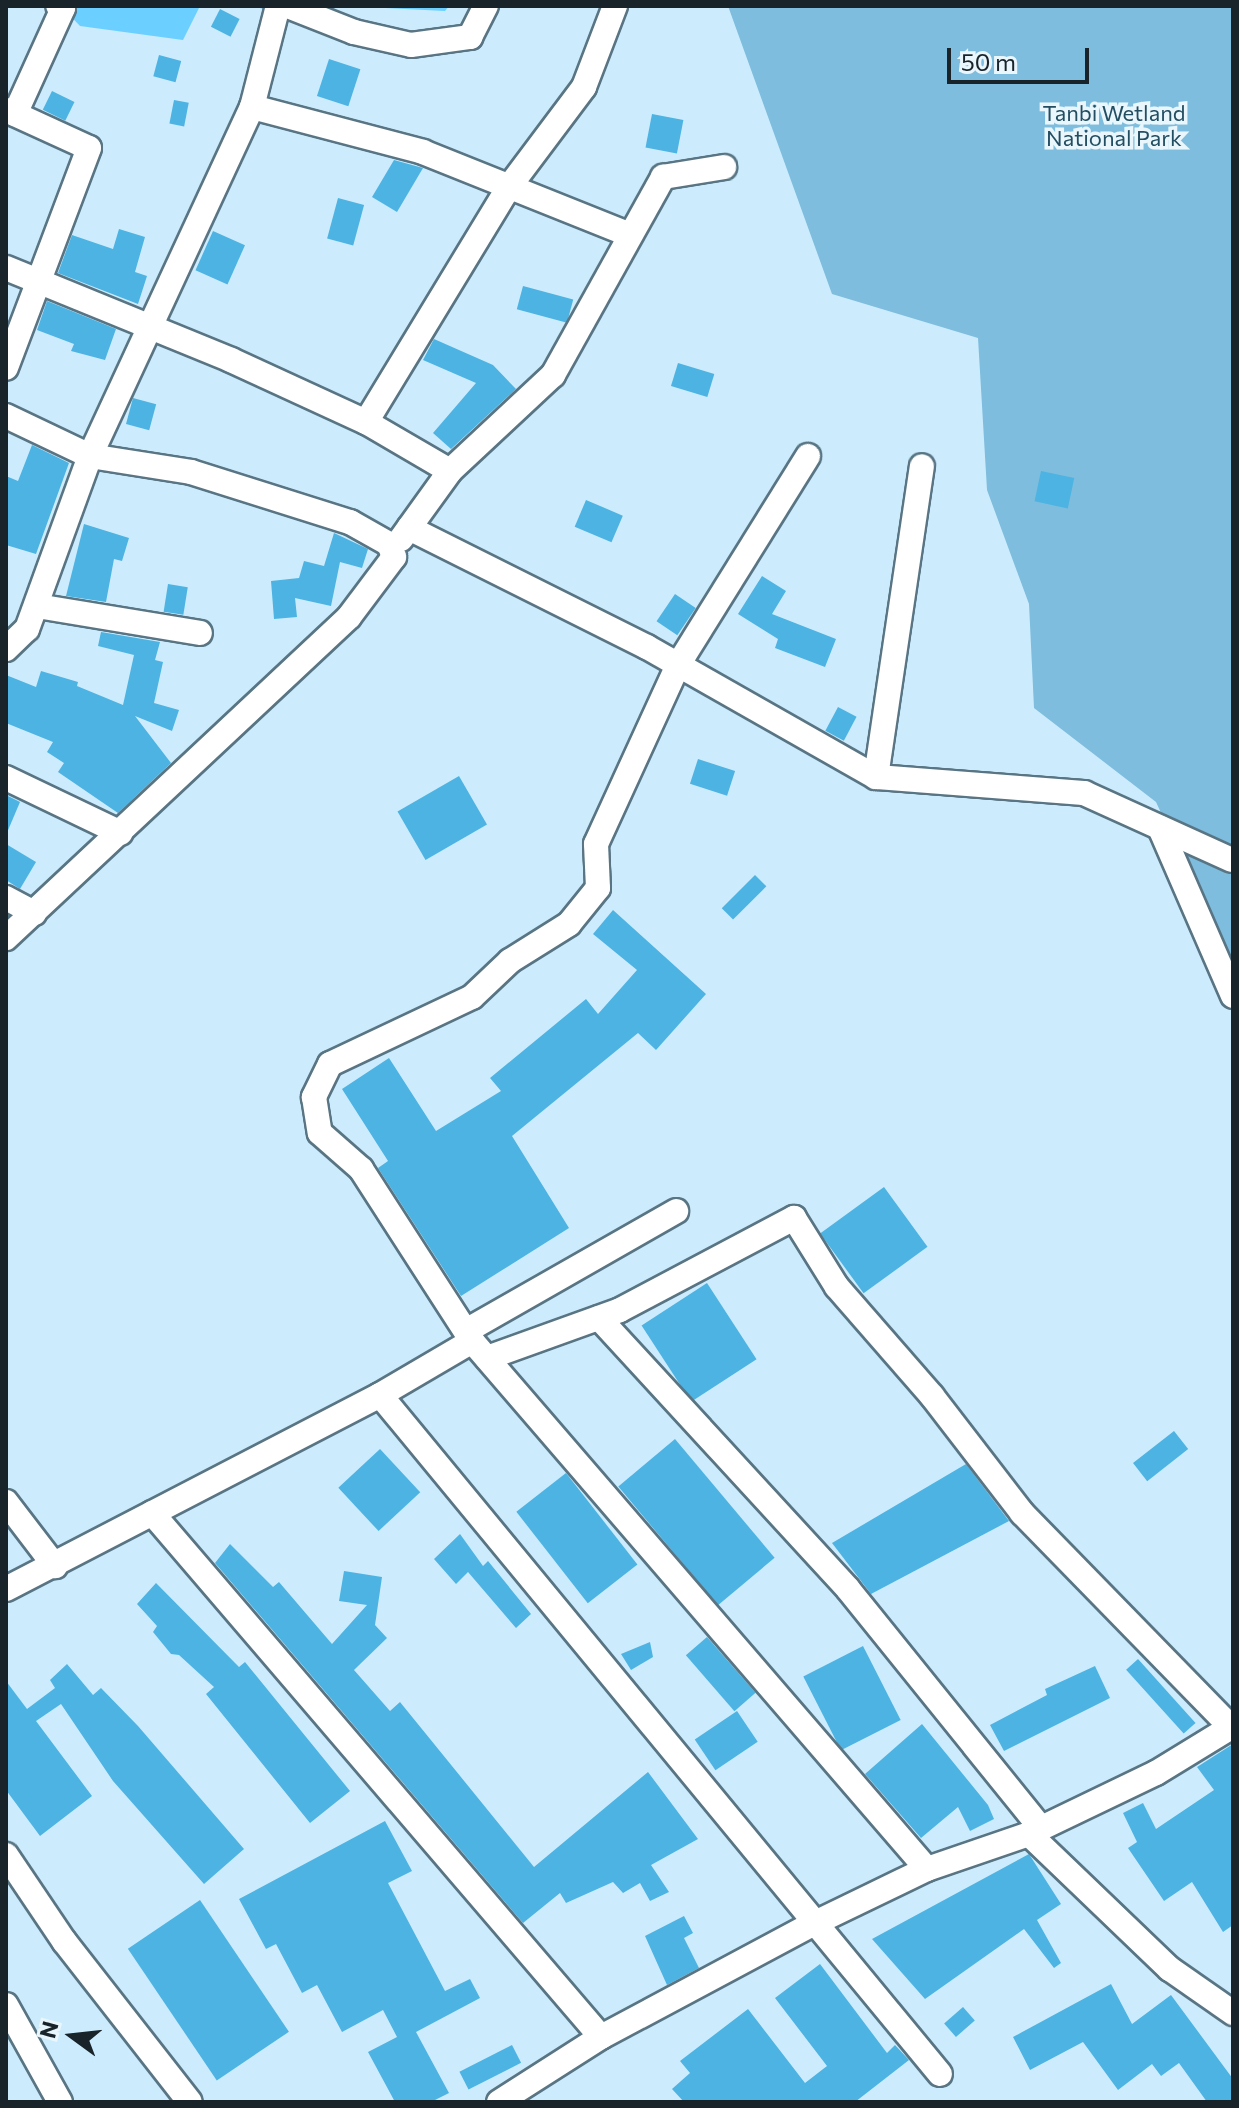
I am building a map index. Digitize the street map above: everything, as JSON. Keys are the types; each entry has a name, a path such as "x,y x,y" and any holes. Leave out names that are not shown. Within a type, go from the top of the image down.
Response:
{"street":[{"path":"6,368 89,148 10,112 63,8 58,6"},
{"path":"6,649 20,640 37,606 90,456 152,330 252,107 278,6"},
{"path":"288,6 354,32 411,45 470,37 486,6"},
{"path":"366,422 509,187 584,87 615,6"},
{"path":"252,107 423,152 628,234"},
{"path":"6,938 349,617 393,564 393,550 450,471 553,375 628,234 663,177 724,167"},
{"path":"6,268 231,360 366,422 450,471"},
{"path":"6,416 90,456 241,486 350,522 377,534 393,550"},
{"path":"808,456 678,665 596,844 598,888 569,924 510,961 472,997 330,1064 314,1097 320,1133 361,1169 475,1343 927,1869"},
{"path":"876,777 922,466"},
{"path":"409,528 678,665 876,777 1084,793 1232,860"},
{"path":"37,606 200,633"},
{"path":"6,778 121,833"},
{"path":"1160,828 1233,996"},
{"path":"6,898 34,913"},
{"path":"6,1589 475,1343 676,1211"},
{"path":"475,1343 599,1318 794,1218 837,1287 932,1396 1022,1513 1232,1726 1156,1773 1035,1831 927,1869 813,1924 601,2037 499,2102"},
{"path":"599,1318 848,1589 1035,1831 1170,1969 1233,2013"},
{"path":"380,1395 813,1924 940,2074"},
{"path":"7,1508 55,1566"},
{"path":"152,1513 601,2037"},
{"path":"6,1855 48,1919 190,2102"},
{"path":"6,2005 60,2102"}],"green space":[{"name":"Tanbi Wetland National Park","path":"728,6 1233,6 1233,969 1156,802 1034,708 1029,604 987,490 978,338 832,294"}],"shaded area":[{"path":"61,6 200,6 183,40 80,26"},
{"path":"254,6 345,6 290,18"},
{"path":"345,6 449,6 445,11"}],"building":[{"path":"220,9 240,19 231,37 211,27"},
{"path":"159,55 181,61 176,82 153,76"},
{"path":"329,59 360,69 348,106 317,96"},
{"path":"52,91 74,102 65,121 43,110"},
{"path":"174,100 189,103 184,126 169,124"},
{"path":"652,114 683,120 677,153 646,147"},
{"path":"394,160 423,168 397,212 372,197"},
{"path":"338,198 364,205 353,246 327,239"},
{"path":"119,229 145,237 135,272 147,276 138,304 58,273 72,235 113,249"},
{"path":"213,231 245,245 227,285 196,270"},
{"path":"523,286 573,299 567,323 517,309"},
{"path":"47,301 116,329 105,360 71,351 74,344 37,330"},
{"path":"434,339 493,365 516,389 451,449 433,433 476,383 423,360"},
{"path":"678,363 714,374 707,397 671,386"},
{"path":"133,398 156,404 149,430 126,424"},
{"path":"32,445 69,463 36,554 6,545 6,476 18,481"},
{"path":"1041,471 1074,478 1068,508 1035,501"},
{"path":"586,500 623,516 611,542 575,527"},
{"path":"84,524 129,538 122,561 114,559 106,602 66,596"},
{"path":"334,533 368,549 362,568 340,562 331,606 295,598 297,617 274,619 271,581 299,578 304,561 324,566"},
{"path":"762,576 786,591 772,614 836,639 825,667 775,648 778,639 738,614"},
{"path":"168,584 188,587 183,615 164,612"},
{"path":"675,594 696,608 677,635 657,621"},
{"path":"101,632 160,642 155,660 163,662 154,703 179,710 172,731 135,716 171,763 118,813 58,772 64,763 47,752 53,742 6,723 6,675 36,687 41,671 78,682 77,686 123,705 134,655 98,646"},
{"path":"838,707 857,717 844,741 825,731"},
{"path":"698,759 735,771 727,796 690,784"},
{"path":"459,776 487,824 426,860 398,812"},
{"path":"6,795 20,802 6,835"},
{"path":"6,844 36,862 20,889 6,880"},
{"path":"755,875 766,886 733,920 722,908"},
{"path":"613,910 706,994 656,1050 638,1033 512,1136 569,1228 461,1296 378,1168 388,1161 342,1089 389,1058 436,1131 501,1091 490,1078 586,999 598,1014 637,970 593,934"},
{"path":"884,1187 927,1247 864,1293 820,1233"},
{"path":"707,1283 757,1359 691,1402 642,1325"},
{"path":"1174,1431 1188,1449 1147,1481 1133,1463"},
{"path":"675,1439 775,1558 718,1605 618,1487"},
{"path":"380,1449 420,1492 379,1531 338,1488"},
{"path":"966,1464 1009,1521 871,1594 832,1543"},
{"path":"566,1473 637,1564 588,1603 516,1512"},
{"path":"460,1534 483,1566 488,1561 531,1614 516,1628 468,1572 456,1584 434,1559"},
{"path":"230,1544 273,1587 279,1582 332,1644 367,1605 339,1601 344,1571 382,1577 375,1625 387,1638 354,1670 390,1711 400,1702 534,1867 648,1772 698,1839 651,1865 669,1892 650,1901 640,1883 623,1893 613,1882 566,1903 560,1893 523,1923 215,1563"},
{"path":"156,1583 239,1667 245,1662 350,1791 310,1823 206,1694 214,1687 179,1655 171,1654 153,1632 157,1626 137,1604"},
{"path":"707,1637 756,1693 734,1711 686,1655"},
{"path":"650,1642 653,1657 631,1670 621,1654"},
{"path":"863,1646 901,1720 841,1750 803,1676"},
{"path":"1138,1659 1196,1723 1184,1734 1126,1670"},
{"path":"67,1664 93,1695 101,1688 138,1726 244,1849 204,1884 113,1781 61,1704 36,1721 92,1796 40,1836 6,1790 6,1681 27,1709 55,1688 50,1680"},
{"path":"1095,1666 1110,1698 1004,1751 990,1725 1047,1695 1045,1689"},
{"path":"737,1711 758,1742 715,1770 695,1740"},
{"path":"922,1724 988,1805 994,1819 970,1831 958,1807 921,1838 865,1774"},
{"path":"1233,1744 1233,1925 1223,1932 1192,1882 1164,1901 1128,1848 1137,1842 1123,1813 1143,1803 1156,1829 1214,1790 1197,1767"},
{"path":"385,1821 412,1871 388,1883 445,1991 470,1979 480,1998 416,2032 449,2093 431,2102 395,2102 368,2052 397,2037 383,2010 342,2032 317,1985 302,1993 276,1944 266,1949 239,1899"},
{"path":"1029,1854 1061,1904 1037,1920 1061,1963 1054,1968 1024,1929 925,1999 872,1939"},
{"path":"200,1900 289,2032 217,2080 128,1949"},
{"path":"684,1916 693,1933 684,1938 699,1968 667,1985 645,1936"},
{"path":"820,1964 887,2053 895,2045 909,2060 855,2102 684,2102 672,2089 690,2073 680,2061 748,2009 805,2083 827,2066 775,1998"},
{"path":"1111,1984 1132,2024 1171,1995 1233,2079 1233,2102 1207,2102 1179,2063 1161,2076 1152,2064 1118,2090 1083,2042 1030,2070 1013,2037"},
{"path":"963,2007 975,2021 956,2037 944,2023"},
{"path":"512,2045 521,2063 469,2090 459,2072"}]}
